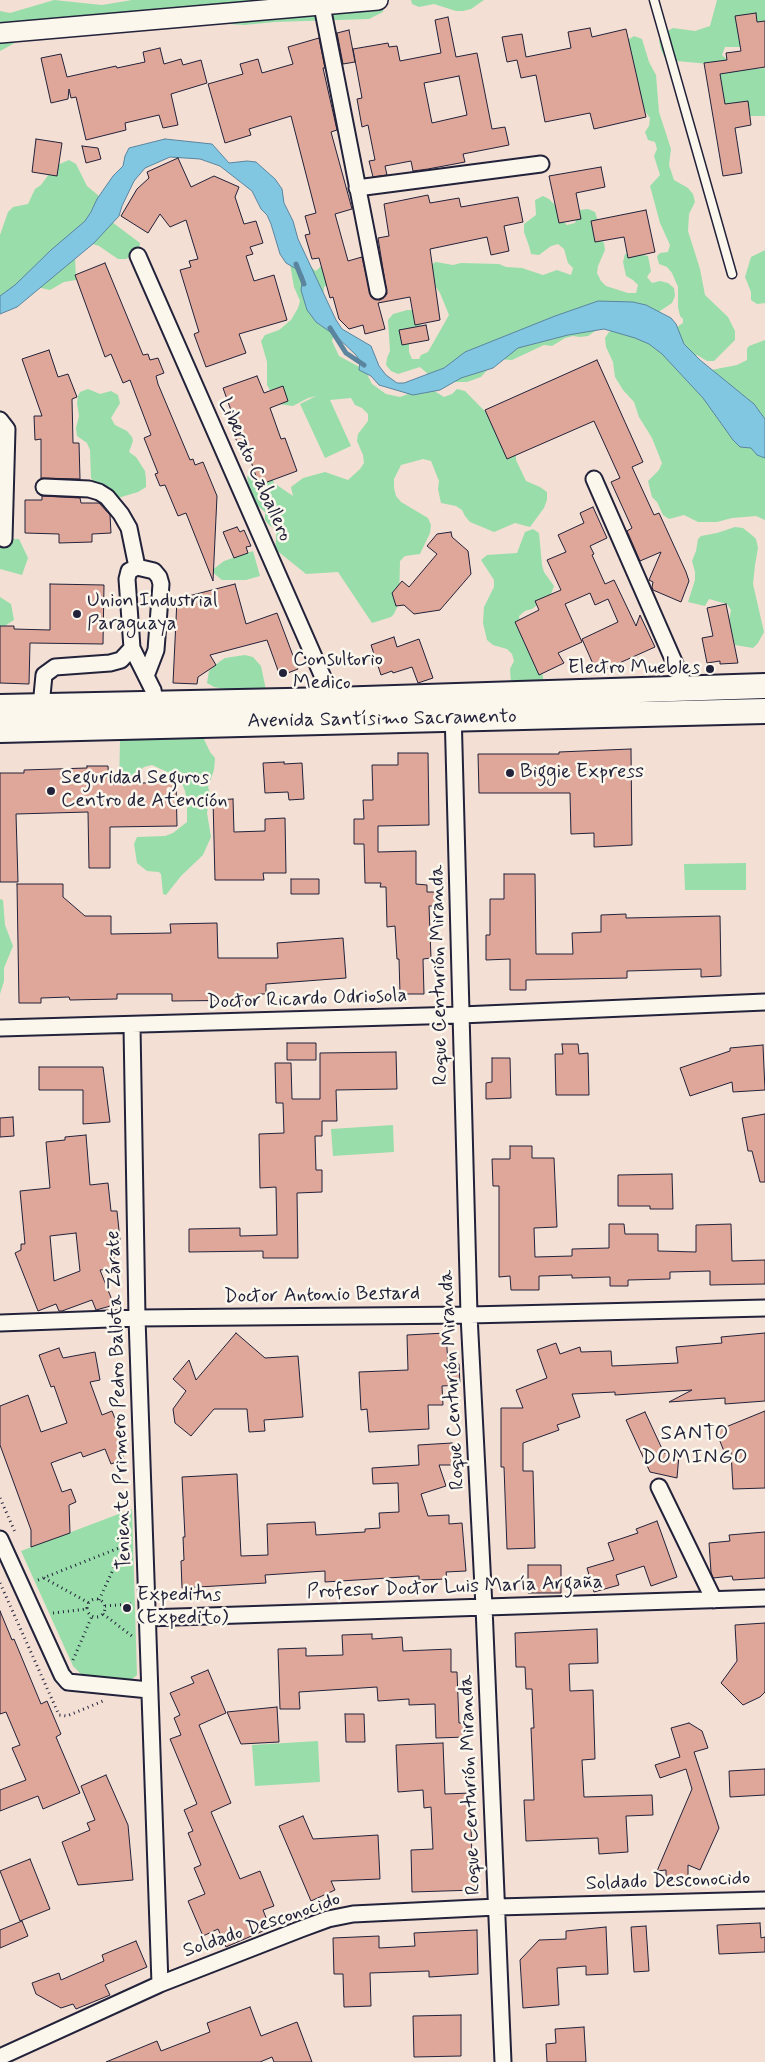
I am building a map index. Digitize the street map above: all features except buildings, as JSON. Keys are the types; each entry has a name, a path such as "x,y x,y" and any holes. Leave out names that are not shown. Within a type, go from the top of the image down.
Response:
{"main road":[{"name":"Avenida Santísimo Sacramento","path":"0,730 333,700 453,708 686,689 765,686"},
{"name":"Avenida Santísimo Sacramento","path":"0,707 41,706 158,715 453,708 765,711"}],"street":[{"path":"0,33 378,0"},
{"path":"322,6 356,188 378,291"},
{"path":"356,188 541,164"},
{"name":"Liberato Caballero","path":"138,256 333,700"},
{"path":"0,420 7,429 4,539"},
{"path":"594,479 686,689"},
{"path":"44,487 89,489 107,497 121,514 129,528 137,567"},
{"path":"146,676 156,650 161,584 159,577 154,572 137,567 129,571 126,579 132,648 146,676 153,690 158,715"},
{"path":"41,706 44,675 55,667 110,663 121,660 132,648"},
{"name":"Roque Centurión Miranda","path":"453,708 469,1315 484,1607 503,2062"},
{"name":"Doctor Ricardo Odriosola","path":"0,1028 132,1026 461,1015 765,1002"},
{"name":"Teniente Primero Pedro Ballota Zárate","path":"132,1026 136,1318 160,1984"},
{"name":"Doctor Antonio Bestard","path":"0,1323 136,1318 469,1315 765,1308"},
{"path":"659,1487 714,1600"},
{"path":"0,1539 62,1675 68,1682 149,1690"},
{"name":"Profesor Doctor Luis María Argaña","path":"146,1618 765,1598"},
{"name":"Soldado Desconocido","path":"0,2057 160,1984 301,1929 344,1916 497,1907 765,1900"}],"lane":[{"path":"654,0 732,274"}],"path":[{"path":"0,1498 19,1539"},
{"path":"38,1580 129,1544"},
{"path":"99,1600 124,1546"},
{"path":"34,1572 42,1589"},
{"path":"44,1578 89,1604"},
{"path":"0,1582 59,1715 67,1716 111,1698"},
{"path":"87,1609 93,1600 99,1600 105,1606 131,1604"},
{"path":"49,1605 56,1621"},
{"path":"87,1609 92,1616 98,1617 103,1614 105,1606"},
{"path":"53,1613 87,1609"},
{"path":"103,1614 132,1636"},
{"path":"73,1660 92,1616"},
{"path":"70,1652 75,1664"}],"green space":[{"path":"54,0 102,5 132,0 382,0 384,3 383,12 369,19 275,22 244,25 228,24 198,15 24,38 0,51 0,11 10,13"},
{"path":"411,0 484,0 471,9 456,11 434,4 419,7 412,4"},
{"path":"717,0 765,0 765,25 741,47 725,47 722,55 731,63 748,65 756,69 765,68 765,116 724,113 709,64 666,60 661,50 659,41 665,32 673,28 695,31 710,26"},
{"path":"634,36 642,39 649,62 656,75 659,112 671,149 669,165 674,180 688,188 693,194 695,202 689,214 688,231 700,269 705,295 728,317 735,331 735,340 714,361 707,361 697,355 693,356 674,329 683,323 683,319 680,316 678,307 678,287 672,273 667,267 659,264 657,256 660,253 668,252 670,245 660,223 650,186 660,175 654,156 657,149 655,142 648,140 645,132 649,126 650,118 641,106 628,40"},
{"path":"69,160 76,164 87,186 99,196 108,219 140,243 139,251 126,259 118,259 99,246 90,243 75,255 76,280 64,282 50,290 31,283 0,300 0,235 8,212 13,207 28,204 35,189 41,185 55,166"},
{"path":"543,196 555,205 562,220 567,225 575,223 580,210 588,209 595,212 600,227 598,236 604,243 605,250 597,273 606,286 628,293 636,293 638,285 626,276 623,262 625,254 632,253 648,256 651,271 647,277 652,283 660,281 668,283 674,288 675,296 672,303 651,317 607,323 588,336 565,338 552,346 544,345 512,360 497,359 481,377 467,382 437,382 420,367 398,374 391,371 386,365 390,351 388,320 393,314 415,310 422,323 409,344 409,352 412,359 419,359 421,355 428,352 449,315 440,293 431,280 430,265 436,262 453,265 461,263 499,264 506,267 522,268 543,275 557,270 571,275 573,268 568,263 564,249 558,244 551,246 539,255 531,254 524,232 524,224 536,215 535,200"},
{"path":"765,250 765,303 757,304 751,300 751,292 745,277 751,257"},
{"path":"303,261 316,271 326,261 337,279 324,287 323,296 334,333 332,341 339,356 365,370 372,384 386,394 400,397 416,391 431,389 444,397 452,394 457,389 465,391 516,443 516,460 526,481 547,492 544,508 530,527 515,523 494,532 470,522 462,510 456,506 441,503 438,489 439,481 431,461 423,459 401,465 394,479 396,496 401,502 428,518 431,525 430,533 420,554 405,556 400,561 399,603 394,614 391,617 372,623 338,572 306,574 275,549 277,529 270,526 265,520 265,512 251,500 247,477 256,466 268,465 274,483 293,496 291,487 303,478 325,472 348,480 364,463 357,441 358,434 368,421 368,414 362,408 355,405 351,398 330,400 351,446 325,458 300,404 316,396 293,406 278,404 267,385 267,362 261,341 265,335 279,330 291,320 298,308 300,301 294,287 290,264"},
{"path":"617,329 711,370 737,365 747,360 747,349 749,346 765,340 765,520 756,516 732,518 717,522 698,522 684,515 669,519 663,515 657,502 652,497 648,481 659,470 662,463 652,438 639,417 634,402 615,377 613,362 606,347 605,338 609,332"},
{"path":"88,389 100,394 111,391 118,395 120,403 111,418 115,425 127,431 132,437 133,441 129,452 136,457 145,471 146,487 138,492 118,498 100,493 91,478 90,450 87,443 77,436 76,428 79,416 78,396 80,392"},
{"path":"735,527 743,528 753,536 756,539 758,548 753,584 764,632 753,648 735,645 729,622 731,610 727,604 709,599 705,606 688,602 695,580 692,561 698,539 701,536"},
{"path":"533,529 539,533 544,572 554,586 551,594 532,609 525,611 519,616 520,624 541,666 544,683 511,684 510,669 514,661 512,654 507,649 493,645 487,640 483,623 484,607 494,587 494,580 481,560 487,555 517,553 525,532"},
{"path":"19,539 28,558 22,575 0,569 0,540"},
{"path":"253,551 260,576 246,580 222,580 211,571 224,561"},
{"path":"0,597 11,604 14,620 0,629"},
{"path":"245,655 253,657 261,666 266,690 235,695 225,689 214,687 207,683 209,671 219,662 225,658"},
{"path":"202,735 215,758 214,770 208,787 210,794 207,813 211,837 203,855 181,876 166,895 163,894 161,874 159,872 147,871 137,863 134,844 137,837 165,836 173,833 187,822 185,791 182,783 174,775 152,765 144,767 126,784 119,786 120,740 123,737"},
{"path":"746,863 746,890 685,890 684,864"},
{"path":"0,899 3,900 5,925 13,946 4,968 4,981 0,994"},
{"path":"393,1125 394,1152 333,1156 331,1129"},
{"path":"132,1509 137,1675 126,1684 86,1679 73,1666 21,1551"},
{"path":"318,1741 320,1782 255,1786 252,1745"}],"water":[{"path":"165,139 212,144 229,163 256,162 275,179 282,189 284,203 293,221 298,239 336,320 342,329 371,346 379,366 386,375 397,383 404,383 444,368 465,352 598,301 633,302 646,305 671,318 676,324 684,344 700,360 754,404 765,419 765,458 757,455 751,448 740,447 733,440 703,398 662,354 649,344 604,329 568,335 518,348 493,368 461,378 440,390 413,395 379,385 371,376 359,370 360,361 356,355 336,336 316,322 307,310 301,290 303,276 300,271 286,263 280,254 267,215 261,209 252,191 220,166 200,159 170,157 145,168 134,181 119,216 94,243 17,307 0,314 0,296 15,285 51,250 85,221 97,199 113,176 123,166 129,148"}],"waterway":[{"path":"296,264 304,284"},
{"path":"330,328 346,353 364,365"}],"place":[{"name":"Union Industrial Paraguaya","path":"77,614"},
{"name":"Electro Muebles","path":"710,669"},
{"name":"Consultorio Medico","path":"283,673"},
{"name":"Biggie Express","path":"510,773"},
{"name":"Seguridad Seguros Centro de Atención","path":"51,791"},
{"name":"Expeditus (Expedito)","path":"127,1608"}],"district":[{"name":"SANTO DOMINGO","path":"695,1447"}]}
